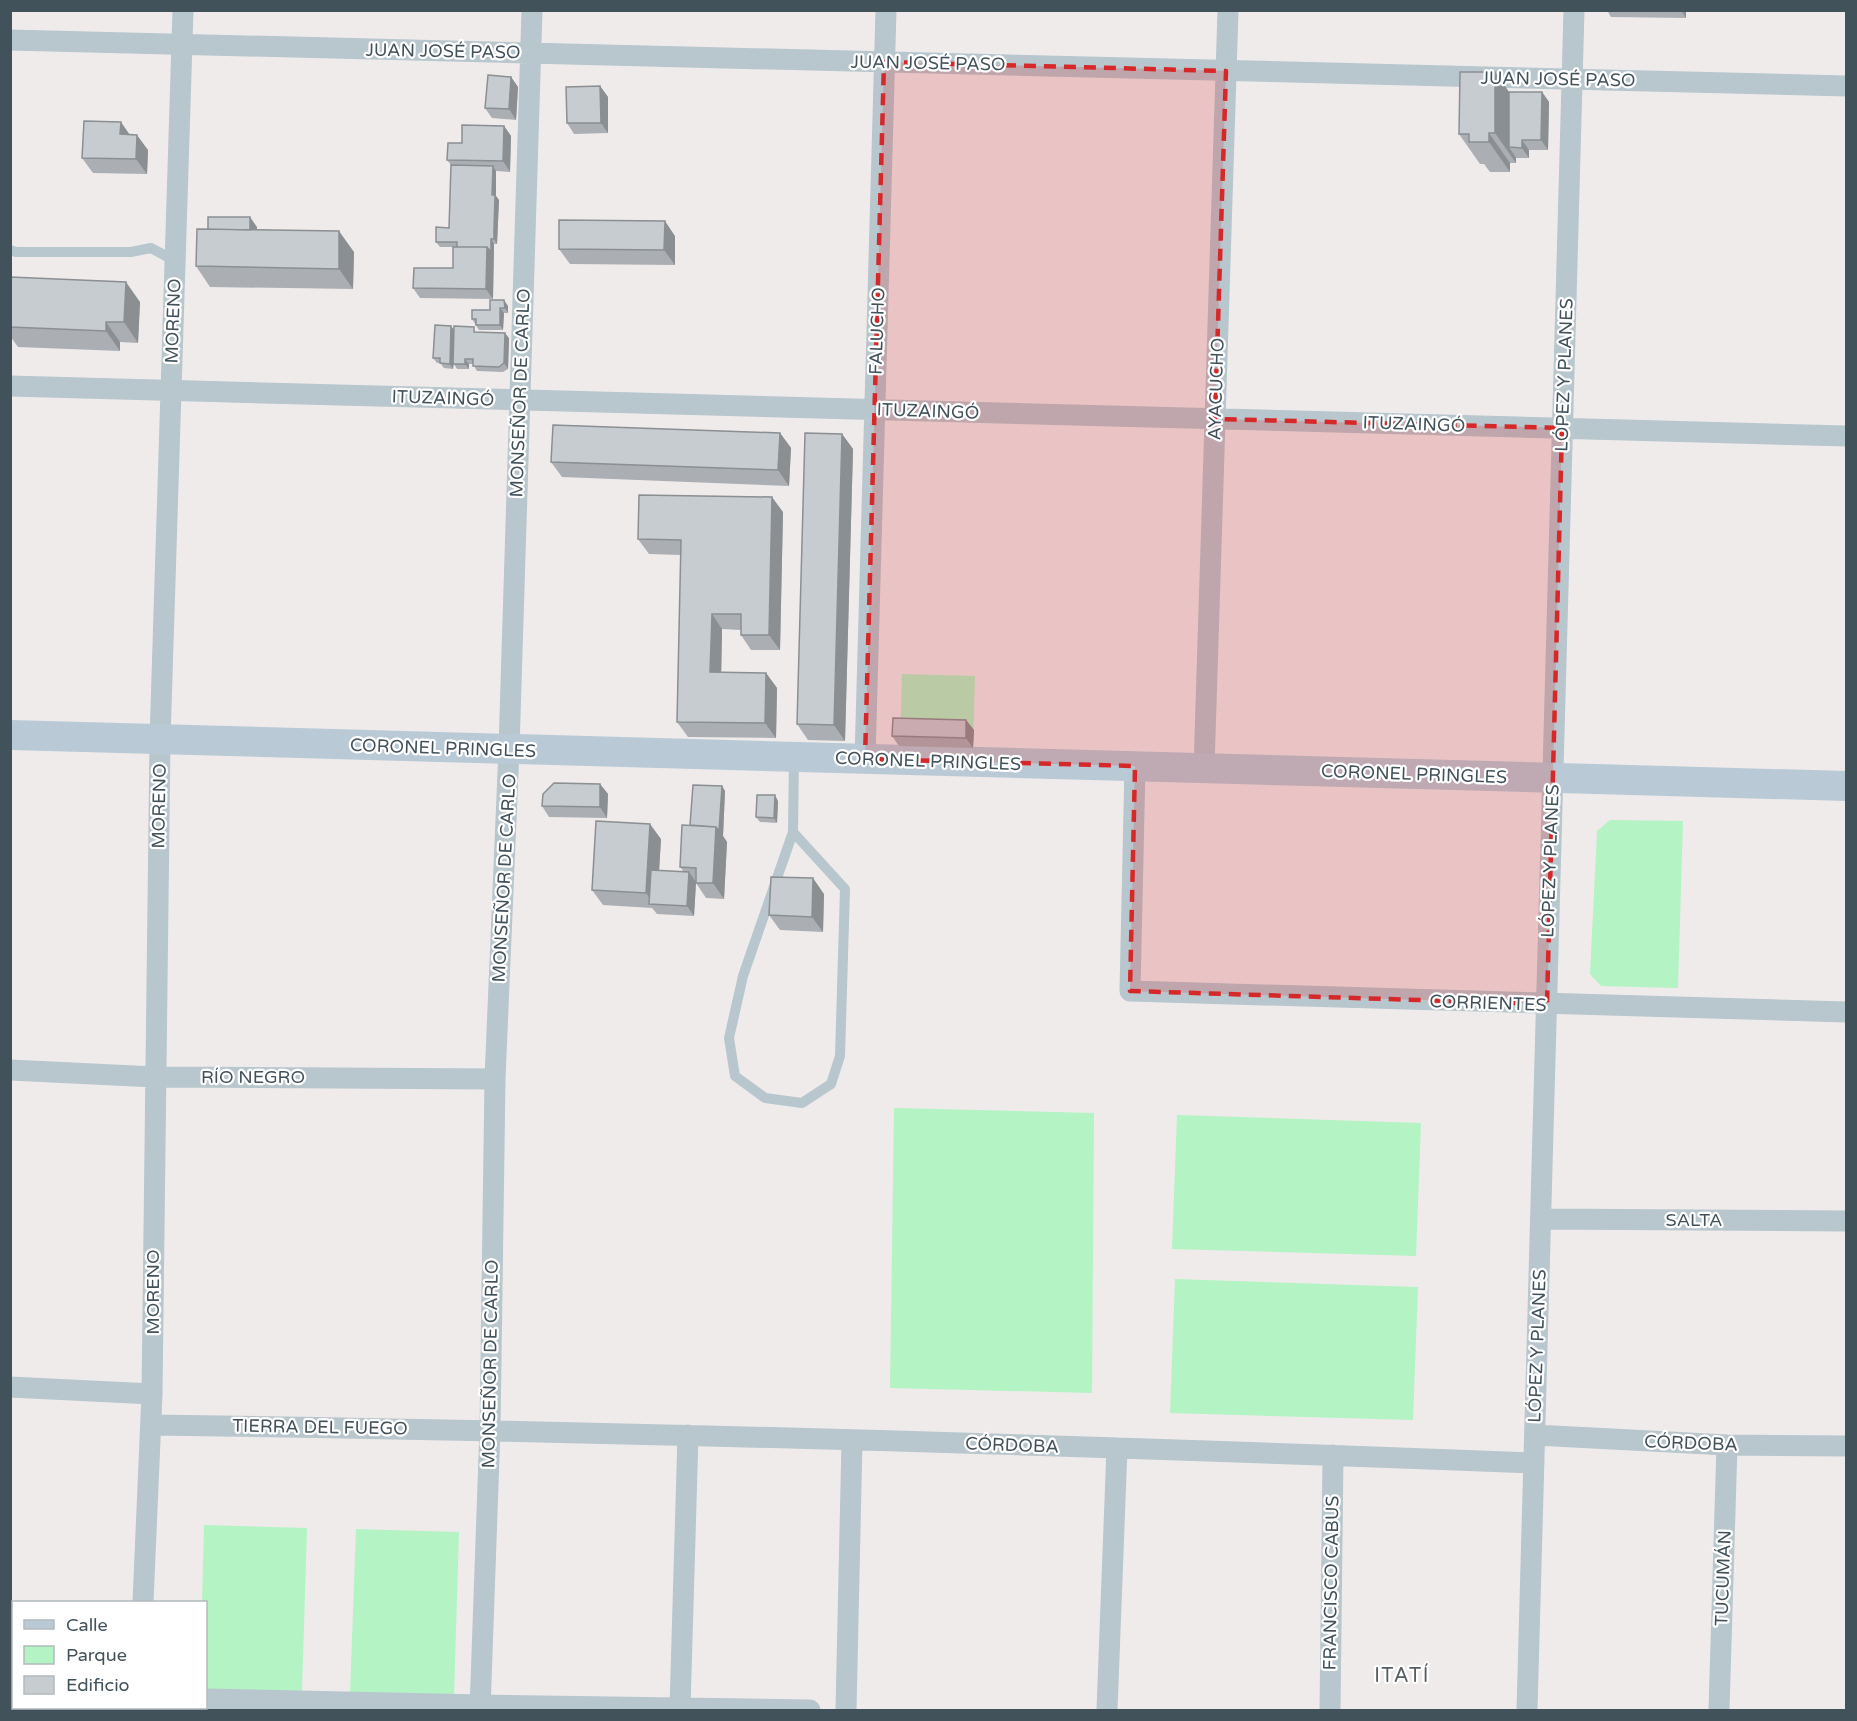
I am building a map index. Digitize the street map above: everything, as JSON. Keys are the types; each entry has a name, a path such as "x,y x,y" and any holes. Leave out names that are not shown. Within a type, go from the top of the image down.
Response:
{"main road":[{"name":"CORONEL PRINGLES","path":"10,735 1846,786"}],"street":[{"name":"MORENO","path":"143,1601 152,1394 160,740 183,10"},
{"name":"MONSEÑOR DE CARLO","path":"480,1708 490,1429 495,1079 510,749 532,10"},
{"name":"FALUCHO","path":"865,759 886,10"},
{"name":"AYACUCHO","path":"1204,768 1228,10"},
{"name":"LÓPEZ Y PLANES","path":"1527,1710 1574,10"},
{"name":"JUAN JOSÉ PASO","path":"10,40 1846,86"},
{"name":"ITUZAINGÓ","path":"10,386 1846,436"},
{"name":"CORRIENTES","path":"1135,766 1130,991 1846,1012"},
{"name":"RÍO NEGRO","path":"10,1070 155,1077 495,1079"},
{"name":"SALTA","path":"1541,1219 1846,1221"},
{"path":"10,1387 152,1394"},
{"name":"TIERRA DEL FUEGO","path":"151,1425 490,1429"},
{"name":"CÓRDOBA","path":"490,1429 1534,1463"},
{"name":"CÓRDOBA","path":"1535,1435 1727,1445 1846,1446"},
{"path":"680,1708 688,1436"},
{"path":"846,1710 852,1441"},
{"name":"TUCUMÁN","path":"1719,1710 1727,1445"},
{"path":"1107,1710 1117,1448"},
{"name":"FRANCISCO CABUS","path":"1330,1710 1333,1455"},
{"path":"207,1699 322,1706 810,1710"}],"lane":[{"path":"10,250 16,252 130,252 151,248 175,261"},
{"path":"794,757 794,832 743,976 729,1038 735,1076 765,1098 802,1103 831,1084 840,1056 845,889 794,832"}],"highlighted area":[{"path":"884,62 1226,71 1215,419 1562,428 1547,1004 1130,991 1135,766 865,759"}],"green space":[{"path":"902,674 975,676 973,748 900,746"},
{"path":"1610,820 1683,821 1678,988 1601,986 1590,974 1597,831"},
{"path":"894,1108 1094,1113 1092,1393 890,1388"},
{"path":"1177,1115 1421,1123 1416,1256 1172,1249"},
{"path":"1175,1279 1418,1287 1413,1420 1170,1413"},
{"path":"204,1525 307,1528 302,1692 207,1690 207,1601 202,1601"},
{"path":"356,1529 459,1532 454,1696 350,1693"}],"building":[{"path":"1460,72 1495,72 1495,133 1489,133 1489,142 1469,142 1469,134 1459,134"},
{"path":"488,75 511,77 509,109 485,108"},
{"path":"600,86 601,123 567,123 566,87"},
{"path":"1509,92 1542,92 1541,140 1522,140 1522,148 1509,147"},
{"path":"84,121 121,122 120,134 137,135 136,159 82,158"},
{"path":"462,125 504,126 503,161 447,160 448,143 462,143"},
{"path":"451,165 493,166 494,239 491,239 491,252 487,247 457,247 457,242 436,242 436,227 449,228"},
{"path":"208,217 250,217 250,230 208,229"},
{"path":"559,220 665,221 664,250 559,249"},
{"path":"197,229 339,231 339,269 196,266"},
{"path":"453,247 487,247 486,289 413,288 414,268 453,268"},
{"path":"10,277 126,282 124,322 106,322 106,331 10,327"},
{"path":"490,300 504,300 505,308 500,308 500,325 476,325 476,319 472,319 472,310 490,310"},
{"path":"435,325 451,326 450,364 440,363 440,358 433,358"},
{"path":"454,326 474,327 474,332 505,333 504,363 499,367 473,366 473,359 465,359 465,364 453,364"},
{"path":"553,425 780,433 778,470 551,462"},
{"path":"805,433 842,434 834,725 797,724"},
{"path":"639,495 772,497 769,635 741,635 741,614 712,614 710,672 766,673 765,723 677,722 681,540 638,539"},
{"path":"893,718 966,720 966,738 892,736"},
{"path":"554,783 600,784 600,807 542,806 543,794"},
{"path":"693,785 722,786 719,831 716,827 690,825"},
{"path":"757,795 775,795 774,818 756,817"},
{"path":"596,821 650,824 646,893 592,890"},
{"path":"682,825 716,827 713,883 696,883 696,868 680,867"},
{"path":"651,870 689,872 687,906 649,904"},
{"path":"771,877 813,878 812,917 769,915"}],"district":[{"name":"ITATÍ","path":"1402,1675"}]}
